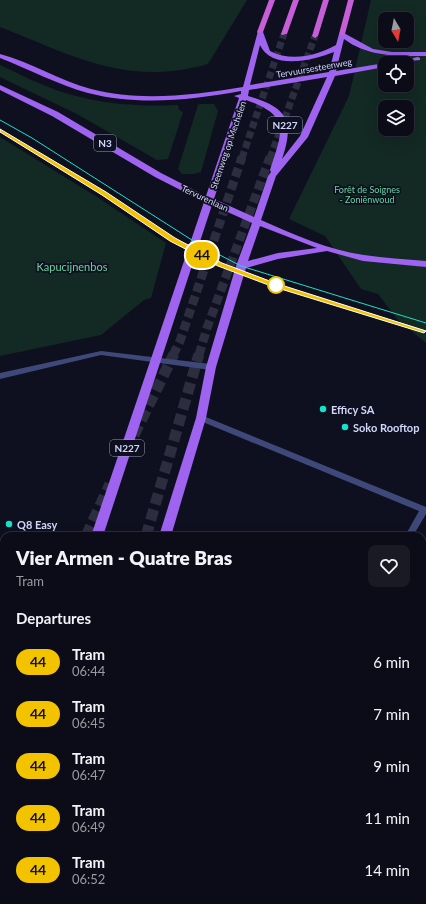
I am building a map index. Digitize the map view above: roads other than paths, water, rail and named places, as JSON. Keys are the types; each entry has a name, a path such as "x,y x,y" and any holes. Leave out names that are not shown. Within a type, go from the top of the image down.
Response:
{"highway":[{"path":"260,32 272,0"},
{"path":"284,34 296,0"},
{"path":"315,36 326,0"},
{"path":"342,34 351,0"}],"main road":[{"path":"260,32 264,47 268,52 276,56 293,59 313,57 329,53 338,47"},
{"name":"Steenweg op Mechelen","path":"157,360 208,200 245,92 260,32"},
{"path":"272,176 304,137 332,74 342,34 354,44 370,51 390,54 426,54"},
{"name":"N227","path":"0,56 98,93 123,97 184,98 245,92 275,110 284,120 285,132 272,176 241,266 211,367 201,418 166,532"},
{"path":"414,60 426,58"},
{"name":"Tervuursesteenweg","path":"245,92 378,66"},
{"name":"Tervurenlaan","path":"0,87 55,114 158,175 208,200 285,234 328,249 363,258 426,264"},
{"path":"241,266 292,254 328,249"},
{"name":"N227","path":"98,532 157,360"}],"street":[{"path":"0,376 101,353 211,367"},
{"path":"201,418 424,510 411,532"}],"tunnel":[{"path":"242,158 284,34"},
{"path":"270,158 315,36"},
{"path":"173,355 180,341 242,157"},
{"path":"199,355 207,328 270,157"},
{"path":"134,435 174,354"},
{"path":"147,532 199,354"},
{"path":"88,532 110,484"}],"tram line":[{"path":"0,120 32,138 195,242 241,266 426,323"},
{"path":"0,130 173,239 220,264 273,284 426,331"},
{"name":"44","path":"0,131 21,142 104,194 172,239 239,273 426,331"}],"place":[{"name":"Efficy SA","path":"323,409"},
{"name":"Soko Rooftop","path":"345,427"},
{"name":"Q8 Easy","path":"9,524"}],"park label":[{"name":"Forêt de Soignes - Zoniënwoud","path":"367,194"},
{"name":"Kapucijnenbos","path":"72,266"}]}
